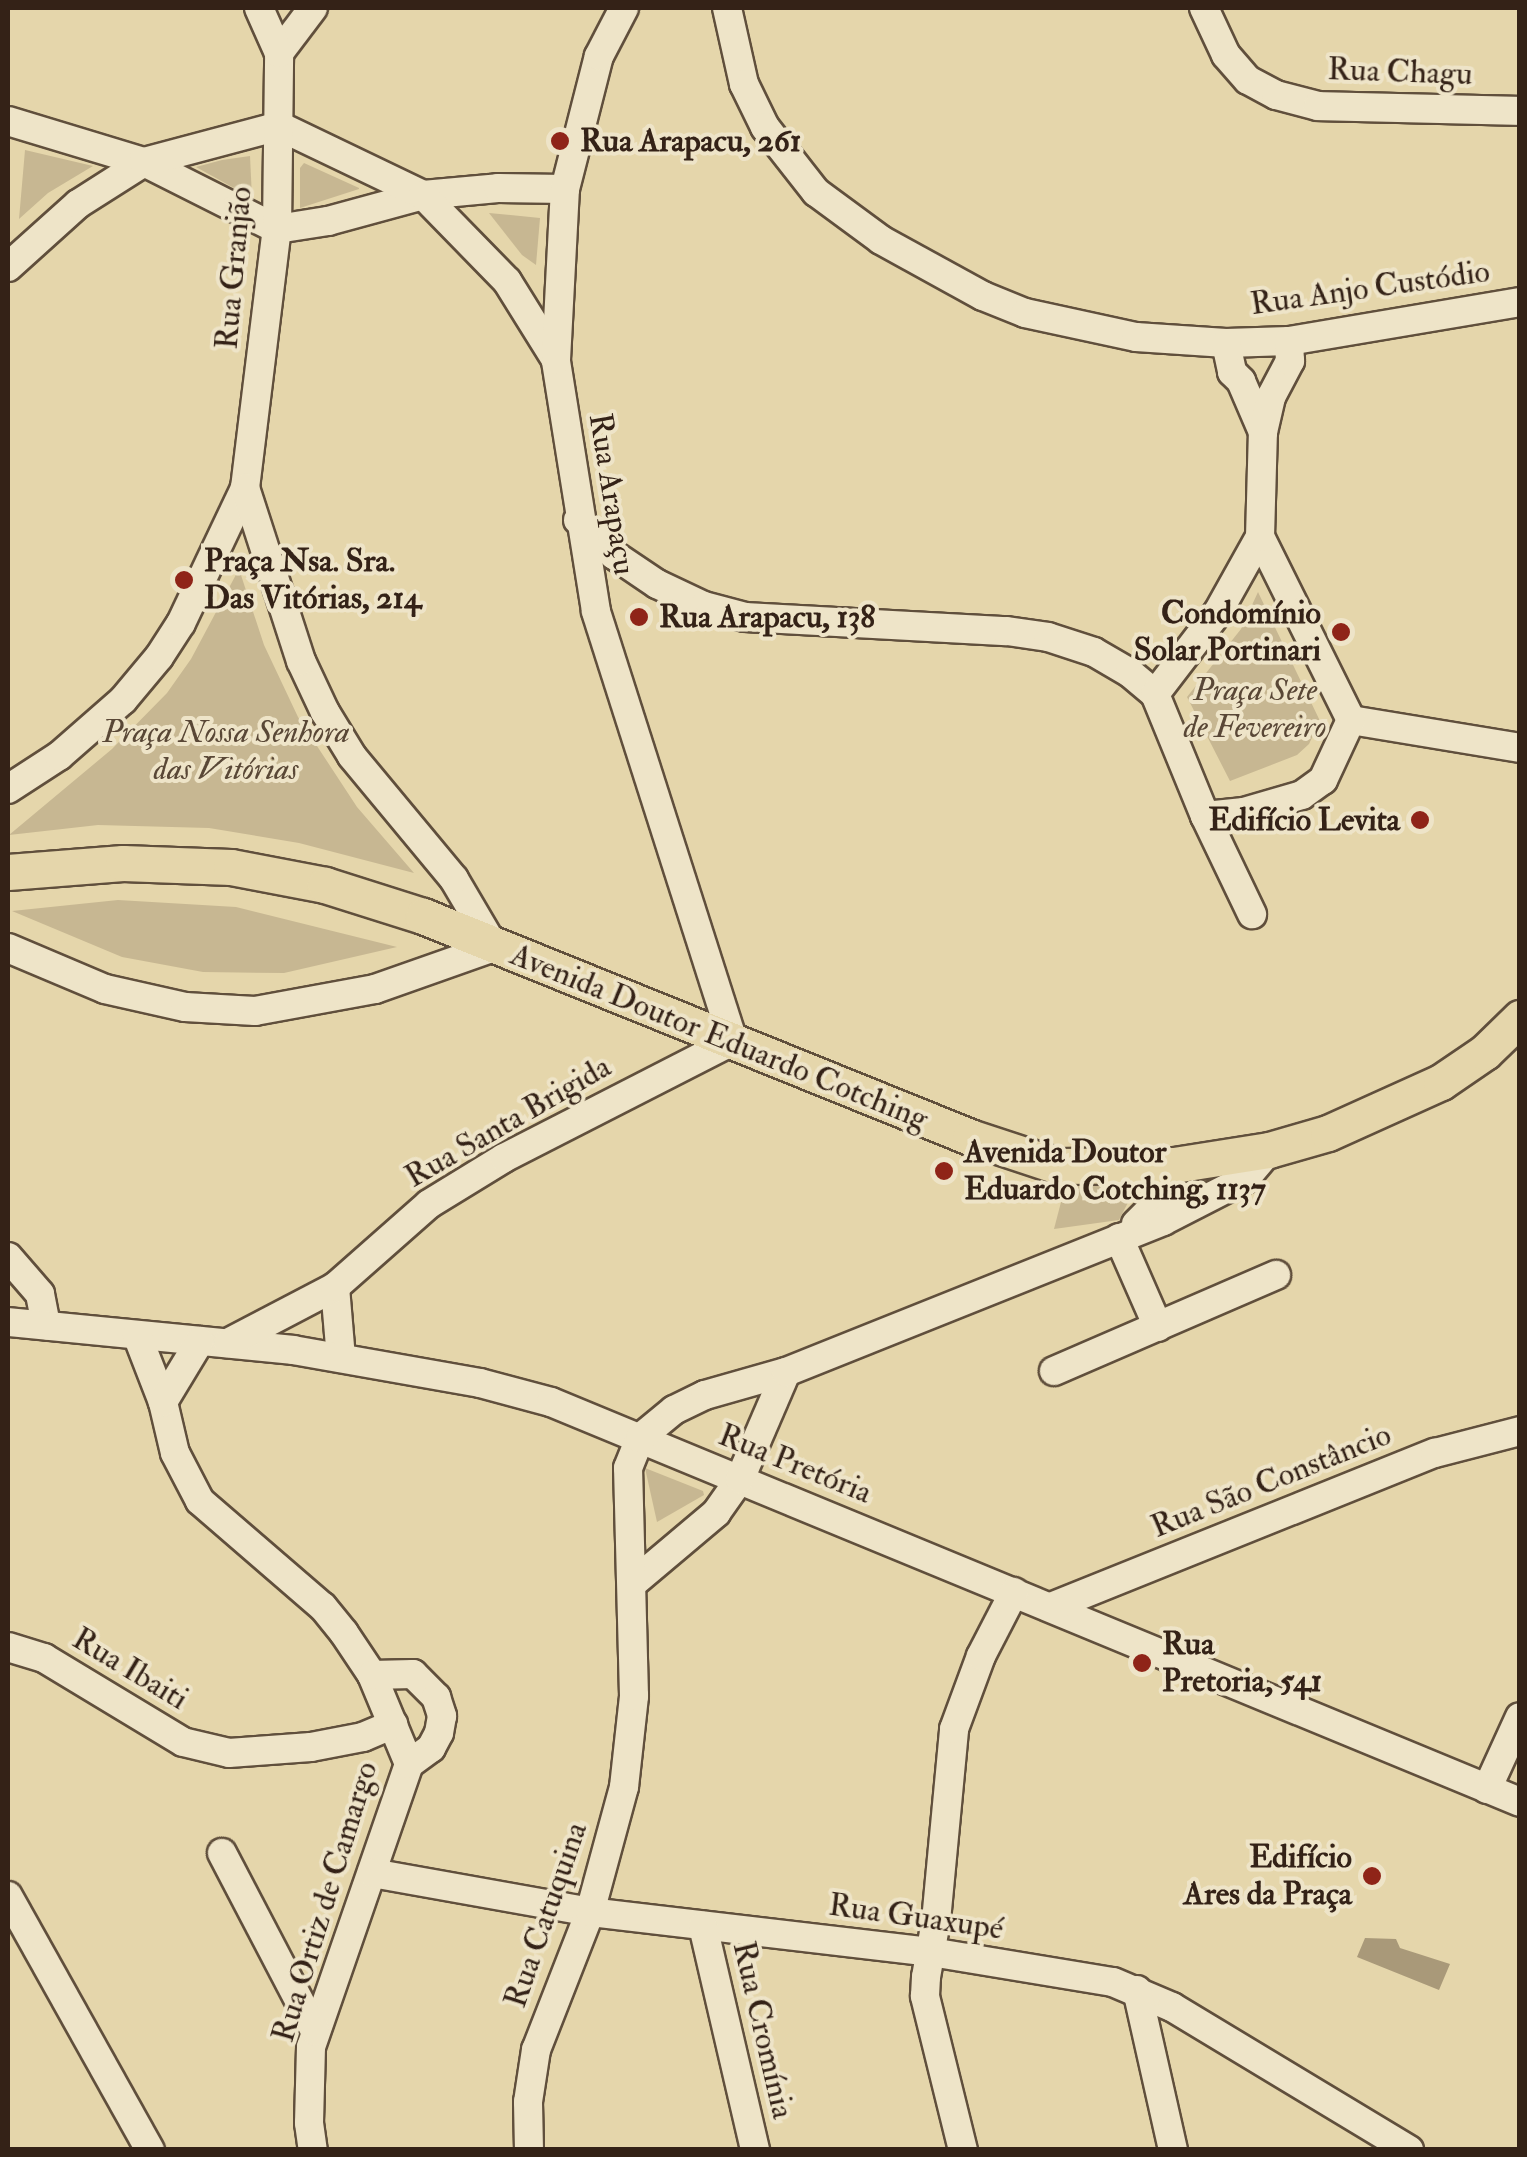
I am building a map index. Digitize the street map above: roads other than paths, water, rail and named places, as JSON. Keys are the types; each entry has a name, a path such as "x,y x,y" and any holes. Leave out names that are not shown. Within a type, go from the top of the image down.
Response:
{"main road":[{"name":"Avenida Doutor Eduardo Cotching","path":"8,872 123,863 231,868 325,885 423,916 962,1134 1058,1166 1174,1165 1269,1150 1380,1112 1466,1066 1520,1018"},
{"path":"1466,1066 1520,1058"}],"street":[{"path":"260,8 279,54"},
{"path":"279,54 313,8"},
{"name":"Rua Arapaçu","path":"624,8 600,56 565,190 556,360 578,520 599,621 733,1041"},
{"name":"Rua Anjo Custódio","path":"727,8 744,84 765,127 816,192 847,217 983,296 1025,313 1136,337 1226,343 1289,341 1520,302"},
{"name":"Rua Chagu","path":"1204,8 1226,54 1248,80 1276,95 1318,106 1520,111"},
{"name":"Rua Granjão","path":"245,488 276,229 279,54"},
{"path":"8,121 144,162 276,229 328,221 423,194 498,188 565,190"},
{"path":"8,267 78,204 144,162 280,126 423,194 507,281 556,360"},
{"path":"1478,307 1520,280"},
{"path":"1289,341 1290,360 1280,378 1263,432 1260,537 1351,720"},
{"path":"1226,343 1232,372 1241,382 1263,432"},
{"path":"1241,382 1263,383 1280,378"},
{"path":"8,788 59,756 123,700 158,657 181,623 245,488"},
{"path":"8,948 105,989 185,1007 255,1011 375,989 494,947 454,879 352,756 325,712 301,661 245,488"},
{"path":"578,520 614,556 657,584 704,606 745,617 1008,631 1048,637 1094,652 1155,694 1205,816 1252,914"},
{"path":"1155,694 1208,627 1260,537"},
{"path":"1351,720 1520,748"},
{"path":"1205,816 1244,812 1302,794 1323,780 1351,720"},
{"name":"Rua Santa Brigida","path":"214,1342 335,1287 429,1204 585,1113 733,1041"},
{"path":"640,1438 674,1410 705,1395 786,1372 1119,1238 1245,1179 1269,1150"},
{"path":"1119,1238 1168,1193 1174,1165"},
{"path":"1119,1238 1158,1327"},
{"path":"8,1257 40,1294 46,1326"},
{"path":"1054,1371 1276,1275"},
{"path":"335,1287 341,1358"},
{"name":"Rua Pretória","path":"8,1322 341,1358 480,1382 550,1402 1520,1802"},
{"name":"Rua Ortiz de Camargo","path":"137,1335 163,1402 175,1453 200,1502 323,1607 372,1675 409,1764 316,2032 309,2123 313,2150"},
{"path":"163,1402 214,1342"},
{"path":"633,1582 716,1513 740,1479 786,1372"},
{"name":"Rua São Constâncio","path":"1051,1607 1435,1453 1515,1435"},
{"name":"Rua Catuquina","path":"529,2150 528,2102 536,2050 590,1912 624,1788 634,1696 633,1582 626,1521 628,1468 640,1438"},
{"path":"962,2150 926,1996 954,1729 982,1656 1014,1592"},
{"name":"Rua Ibaiti","path":"8,1647 44,1658 183,1742 229,1752 312,1747 363,1736 392,1724"},
{"path":"372,1675 413,1674 436,1697 442,1716 439,1733 431,1748 409,1764"},
{"path":"1487,1788 1520,1717"},
{"path":"222,1853 316,2032"},
{"name":"Rua Guaxupé","path":"372,1873 590,1912 931,1952 1137,1990 1409,2150"},
{"path":"8,1896 150,2150"},
{"name":"Rua Cromínia","path":"703,1926 755,2150"},
{"path":"1137,1990 1173,2150"}],"place":[{"name":"Rua Arapacu, 261","path":"560,141"},
{"name":"Praça Nsa. Sra. Das Vitórias, 214","path":"184,580"},
{"name":"Rua Arapacu, 138","path":"639,617"},
{"name":"Condomínio Solar Portinari","path":"1341,632"},
{"name":"Edifício Levita","path":"1420,820"},
{"name":"Avenida Doutor Eduardo Cotching, 1137","path":"944,1171"},
{"name":"Rua Pretoria, 541","path":"1142,1663"},
{"name":"Edifício Ares da Praça","path":"1372,1876"}],"park label":[{"name":"Praça Sete de Fevereiro","path":"1255,710"},
{"name":"Praça Nossa Senhora das Vitórias","path":"226,752"}]}
